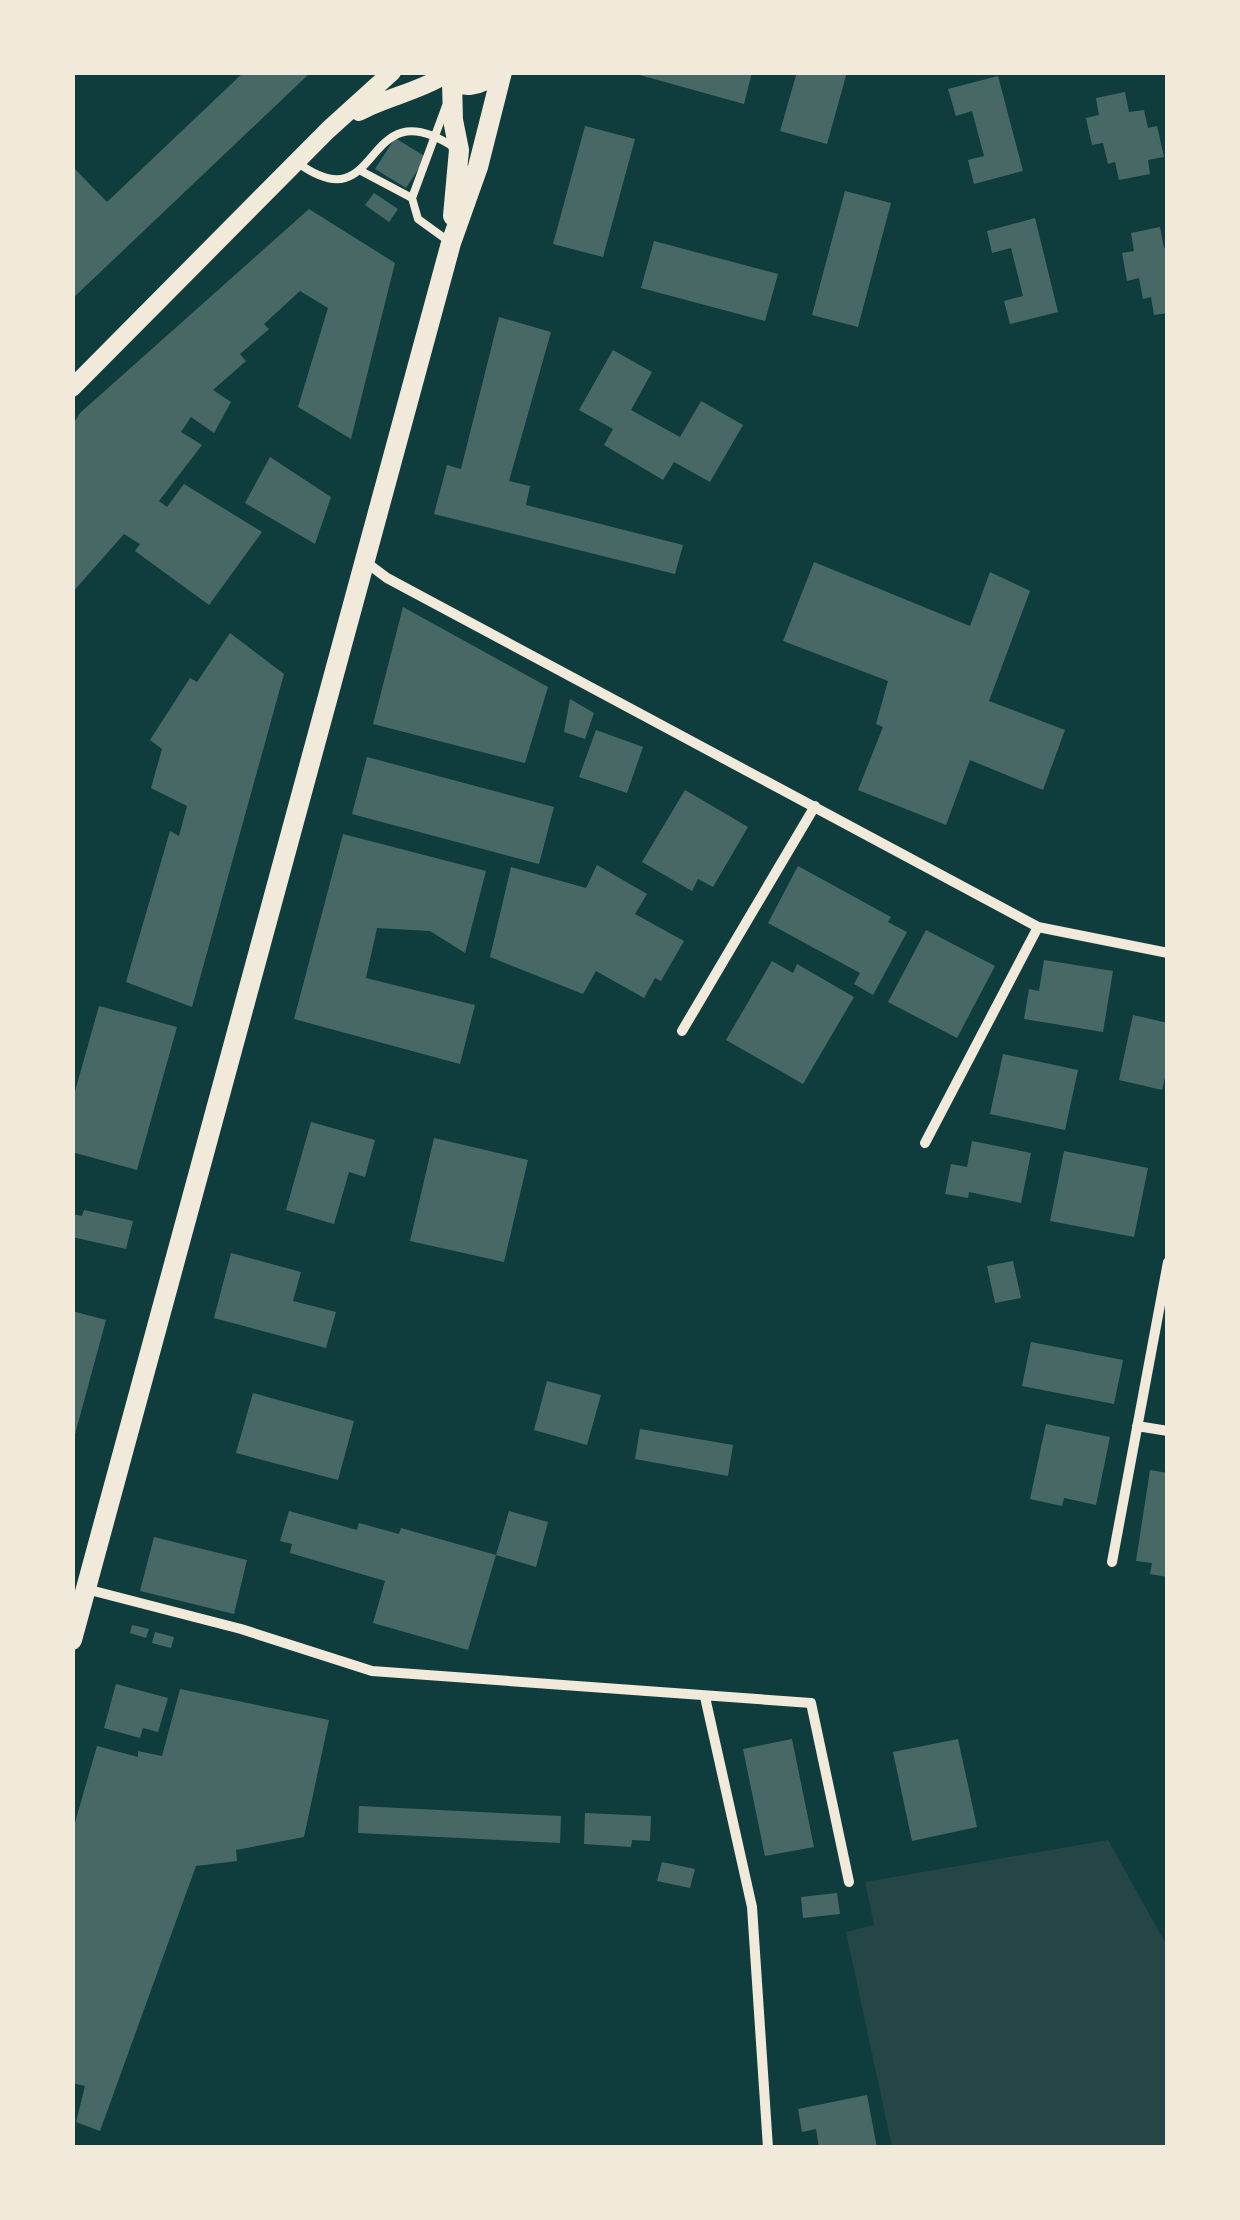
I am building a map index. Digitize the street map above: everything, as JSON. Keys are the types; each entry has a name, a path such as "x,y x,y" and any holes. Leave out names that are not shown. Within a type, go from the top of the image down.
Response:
{"main road":[{"path":"447,77 466,86 499,72"},
{"path":"72,1640 451,243 478,168 499,72"},
{"path":"447,77 459,150 451,243"}],"street":[{"path":"72,388 328,130 392,72"},
{"path":"328,130 378,102 447,77"},
{"path":"367,563 387,578 1038,927 1168,953"},
{"path":"682,1031 815,806"},
{"path":"925,1143 1038,927"},
{"path":"1112,1562 1168,1262"},
{"path":"1137,1426 1168,1432"},
{"path":"86,1588 240,1629 372,1671 811,1703 848,1882"},
{"path":"704,1697 752,1907 768,2148"}],"lane":[{"path":"447,77 437,136 412,198 418,219 451,243"},
{"path":"298,162 317,176 337,179 361,172 390,136 406,129 437,136 459,150"},
{"path":"361,172 412,198"}],"shaded area":[{"path":"1108,1840 1167,1946 1167,2147 892,2147 846,1932 874,1925 865,1882"}],"building":[{"path":"244,72 311,72 72,299 72,166 107,202"},
{"path":"629,72 752,72 744,104"},
{"path":"797,72 847,72 827,144 780,131"},
{"path":"998,76 1023,171 974,184 968,160 984,156 972,111 956,116 948,89"},
{"path":"1125,92 1129,112 1144,110 1148,128 1157,126 1164,157 1148,160 1150,174 1119,180 1115,162 1108,164 1103,143 1092,145 1086,118 1099,115 1096,98"},
{"path":"585,126 635,139 603,257 553,244"},
{"path":"395,138 426,157 406,188 375,169"},
{"path":"845,191 891,203 858,327 812,315"},
{"path":"374,193 398,209 389,222 365,205"},
{"path":"309,209 395,263 351,439 298,407 328,308 300,291 264,324 269,329 240,354 246,361 213,390 231,402 214,433 191,417 181,432 202,445 159,501 167,507 184,484 262,532 209,605 135,551 140,544 124,534 72,593 72,426 80,413"},
{"path":"1035,218 1058,312 1010,324 1004,301 1023,296 1011,248 992,253 987,231"},
{"path":"1160,227 1164,248 1168,247 1168,313 1154,315 1151,297 1143,299 1139,278 1127,281 1122,253 1134,251 1131,233"},
{"path":"654,241 778,274 765,321 641,288"},
{"path":"499,317 551,332 509,481 530,486 526,505 683,545 675,574 434,514 447,465 461,469"},
{"path":"613,350 652,372 631,410 680,437 701,401 743,425 710,482 674,462 663,480 604,445 613,429 579,410"},
{"path":"270,457 331,497 315,544 245,503"},
{"path":"814,562 970,626 990,572 1030,591 989,701 1065,730 1043,790 970,760 946,825 858,790 883,727 876,724 888,681 783,641"},
{"path":"403,607 548,687 525,763 373,724"},
{"path":"230,633 284,674 192,1007 126,982 170,831 179,836 187,806 151,788 162,749 150,740 190,678 197,682"},
{"path":"570,699 594,713 585,739 564,732"},
{"path":"596,730 643,747 627,793 579,777"},
{"path":"367,757 554,807 539,864 352,814"},
{"path":"685,790 748,827 713,887 698,879 692,891 642,862"},
{"path":"343,834 486,871 465,953 430,931 377,928 366,978 475,1005 460,1064 294,1019"},
{"path":"597,865 647,894 635,914 684,941 661,981 655,978 644,998 596,971 583,994 490,957 511,867 586,888"},
{"path":"798,866 891,917 888,922 907,932 873,995 854,984 860,973 768,923"},
{"path":"926,930 995,966 957,1038 888,1002"},
{"path":"1044,960 1113,971 1103,1032 1024,1019 1029,989 1039,991"},
{"path":"772,961 793,973 797,964 854,997 803,1084 726,1040"},
{"path":"99,1006 177,1027 137,1170 72,1152 72,1102"},
{"path":"1133,1015 1168,1023 1168,1065 1162,1090 1119,1080"},
{"path":"1003,1054 1078,1070 1065,1130 990,1114"},
{"path":"311,1122 375,1140 365,1177 349,1172 334,1224 286,1210"},
{"path":"434,1138 528,1160 504,1262 410,1241"},
{"path":"972,1141 1031,1153 1021,1203 969,1192 968,1198 945,1194 951,1164 967,1167"},
{"path":"1064,1151 1148,1168 1134,1237 1050,1221"},
{"path":"84,1210 133,1221 126,1249 72,1237 72,1214 82,1216"},
{"path":"231,1253 301,1272 293,1301 336,1312 326,1348 214,1318"},
{"path":"1013,1261 1021,1298 995,1303 987,1266"},
{"path":"72,1311 106,1320 74,1438 72,1438"},
{"path":"1031,1342 1123,1360 1114,1404 1022,1386"},
{"path":"547,1381 601,1395 587,1445 534,1430"},
{"path":"253,1393 354,1421 338,1480 236,1453"},
{"path":"1046,1424 1110,1437 1096,1505 1064,1498 1062,1506 1030,1499"},
{"path":"640,1429 733,1445 728,1476 635,1459"},
{"path":"1150,1470 1168,1473 1168,1577 1150,1574 1152,1563 1136,1561"},
{"path":"289,1511 357,1530 359,1523 399,1534 401,1528 496,1555 468,1650 373,1623 385,1581 290,1553 292,1544 280,1541"},
{"path":"509,1511 548,1522 536,1567 496,1555"},
{"path":"154,1537 247,1560 234,1614 140,1591"},
{"path":"132,1625 149,1629 146,1638 130,1633"},
{"path":"155,1632 174,1637 171,1648 152,1643"},
{"path":"116,1684 168,1698 158,1732 143,1728 140,1738 104,1728"},
{"path":"180,1689 329,1720 304,1837 236,1850 237,1861 196,1866 100,2131 76,2122 85,2086 72,2083 72,1833 97,1746 138,1757 138,1751 162,1756"},
{"path":"792,1739 814,1847 765,1856 743,1749"},
{"path":"958,1739 977,1827 912,1841 893,1752"},
{"path":"359,1806 561,1816 560,1843 358,1833"},
{"path":"585,1813 651,1816 650,1841 632,1840 631,1847 584,1844"},
{"path":"662,1862 695,1869 690,1888 657,1881"},
{"path":"837,1893 840,1914 803,1918 801,1897"},
{"path":"867,2095 877,2148 819,2148 816,2129 802,2132 798,2109"}]}
